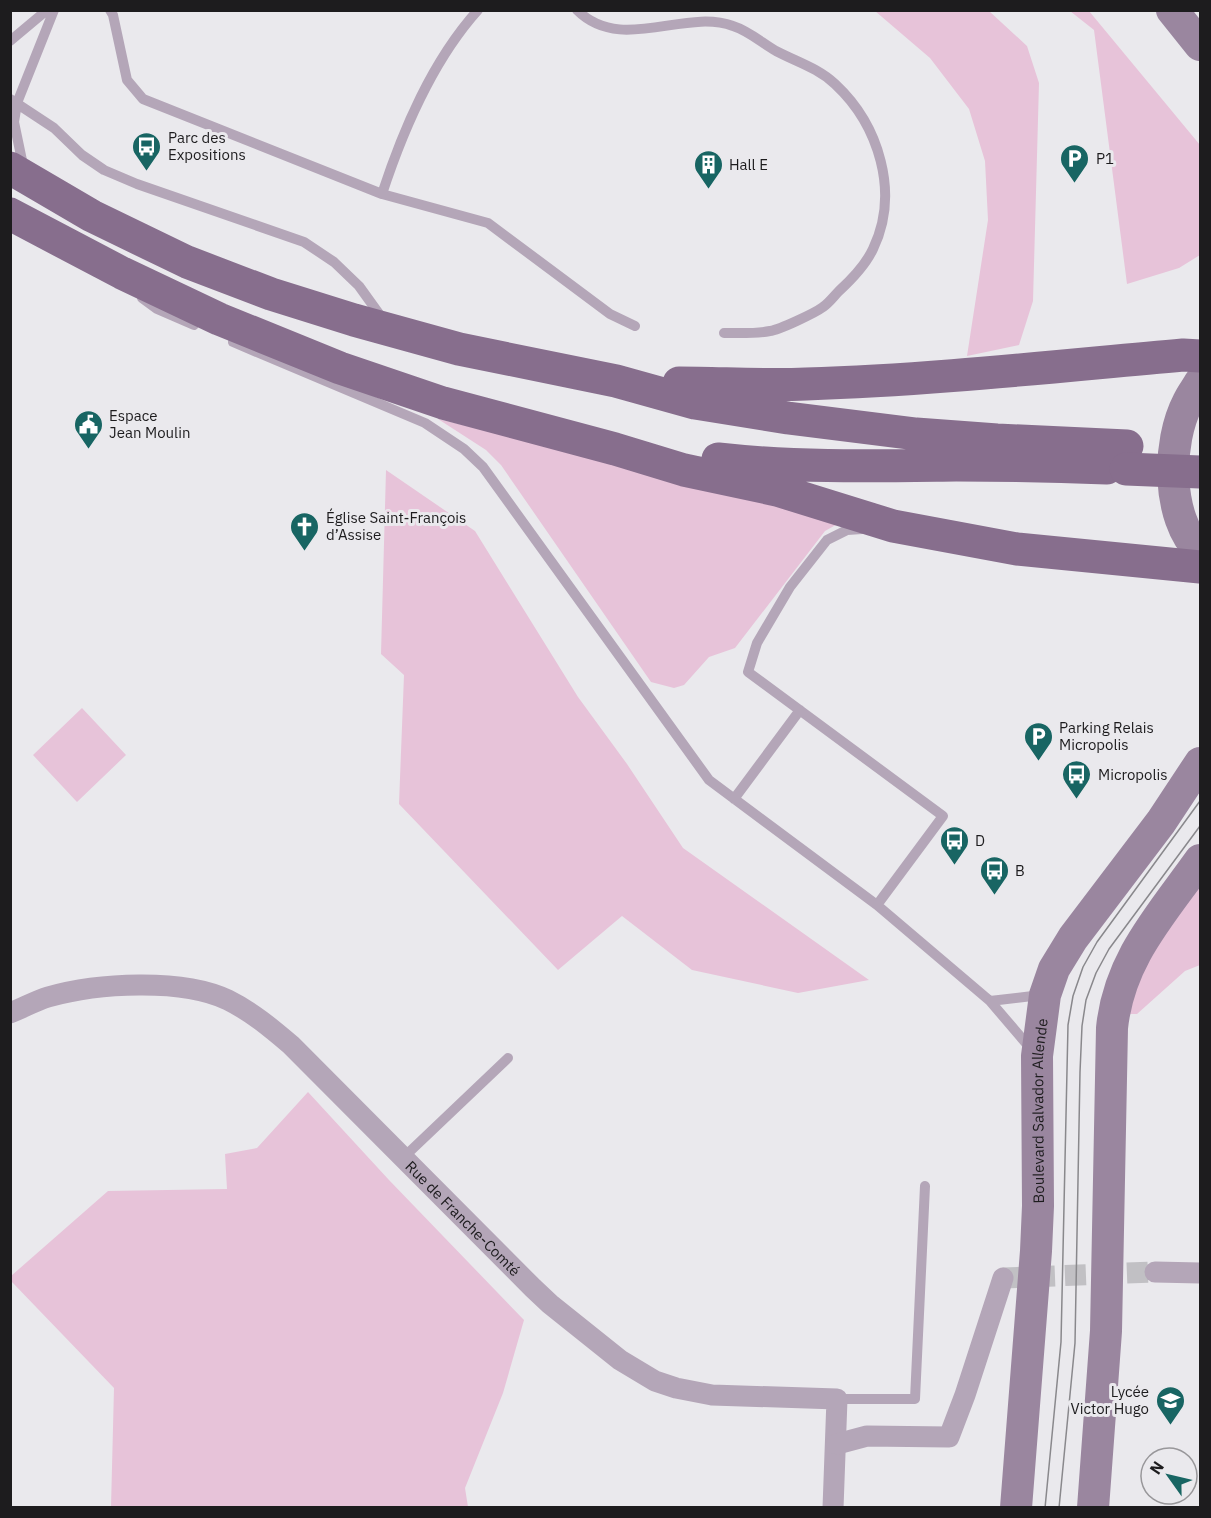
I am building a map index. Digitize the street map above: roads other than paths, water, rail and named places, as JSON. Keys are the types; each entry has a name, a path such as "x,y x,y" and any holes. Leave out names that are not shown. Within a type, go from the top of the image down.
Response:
{"main road":[{"path":"18,172 92,216 187,262 271,294 390,330 510,361 616,381 695,403 844,426 997,440 1126,458 1200,472"},
{"path":"10,214 74,249 210,314 340,368 453,406 615,449 684,470 777,490 893,526 1017,549 1200,567"},
{"path":"616,381 753,386 807,384 905,379 1183,355 1200,356"},
{"path":"615,449 781,465 843,466 994,465 1126,458 1200,450"}],"street":[{"path":"1172,10 1200,45"},
{"path":"1200,382 1181,419 1175,447 1173,476 1182,523 1200,551"},
{"name":"Boulevard Salvador Allende","path":"1016,1508 1036,1251 1037,1056 1045,995 1054,969 1073,938 1161,822 1200,764"},
{"path":"1093,1508 1106,1331 1112,1029 1115,1005 1123,977 1135,952 1200,860"},
{"name":"Rue de Franche-Comté","path":"10,1014 48,997 111,986 183,987 226,999 260,1018 291,1045 550,1304 620,1360 655,1381 712,1395 837,1399"},
{"path":"1155,1272 1200,1273"},
{"path":"837,1444 867,1436 949,1437 1003,1278"},
{"path":"833,1508 837,1399"}],"lane":[{"path":"10,41 46,10"},
{"path":"18,172 14,101 54,10"},
{"path":"110,10 127,80 143,99 382,194 488,223 610,314 635,326"},
{"path":"382,194 394,158 434,71 460,31 478,10"},
{"path":"577,10 602,28 621,30 718,21 736,26 778,52 815,68 836,85 861,115 878,146 886,186 883,222 873,251 845,286 823,308 771,331 724,333"},
{"path":"14,101 54,128 82,155 104,170 137,184 304,242 334,262 359,286 390,330"},
{"path":"74,249 157,309 199,327"},
{"path":"221,337 425,423 464,449 483,467 709,780 878,905 990,1001 1037,1056"},
{"path":"878,905 944,816 748,672 757,643 790,587 827,540 847,530 893,526"},
{"path":"734,799 800,710"},
{"path":"990,1001 1045,995"},
{"path":"404,1157 508,1058"},
{"path":"837,1399 915,1399 925,1186"}],"tunnel":[{"path":"1003,1278 1155,1272"}],"tram line":[{"path":"1045,1508 1061,1342 1068,1025 1073,996 1083,967 1097,942 1200,801"},
{"path":"1059,1508 1075,1343 1080,1072 1082,1026 1086,1000 1096,973 1109,949 1200,826"}],"place":[{"name":"Parc des Expositions","path":"147,172"},
{"name":"P1","path":"1075,184"},
{"name":"Hall E","path":"708,190"},
{"name":"Espace Jean Moulin","path":"88,450"},
{"name":"Église Saint-François d’Assise","path":"305,552"},
{"name":"Parking Relais Micropolis","path":"1038,762"},
{"name":"Micropolis","path":"1077,800"},
{"name":"D","path":"954,866"},
{"name":"B","path":"994,896"},
{"name":"Lycée Victor Hugo","path":"1170,1426"}]}
